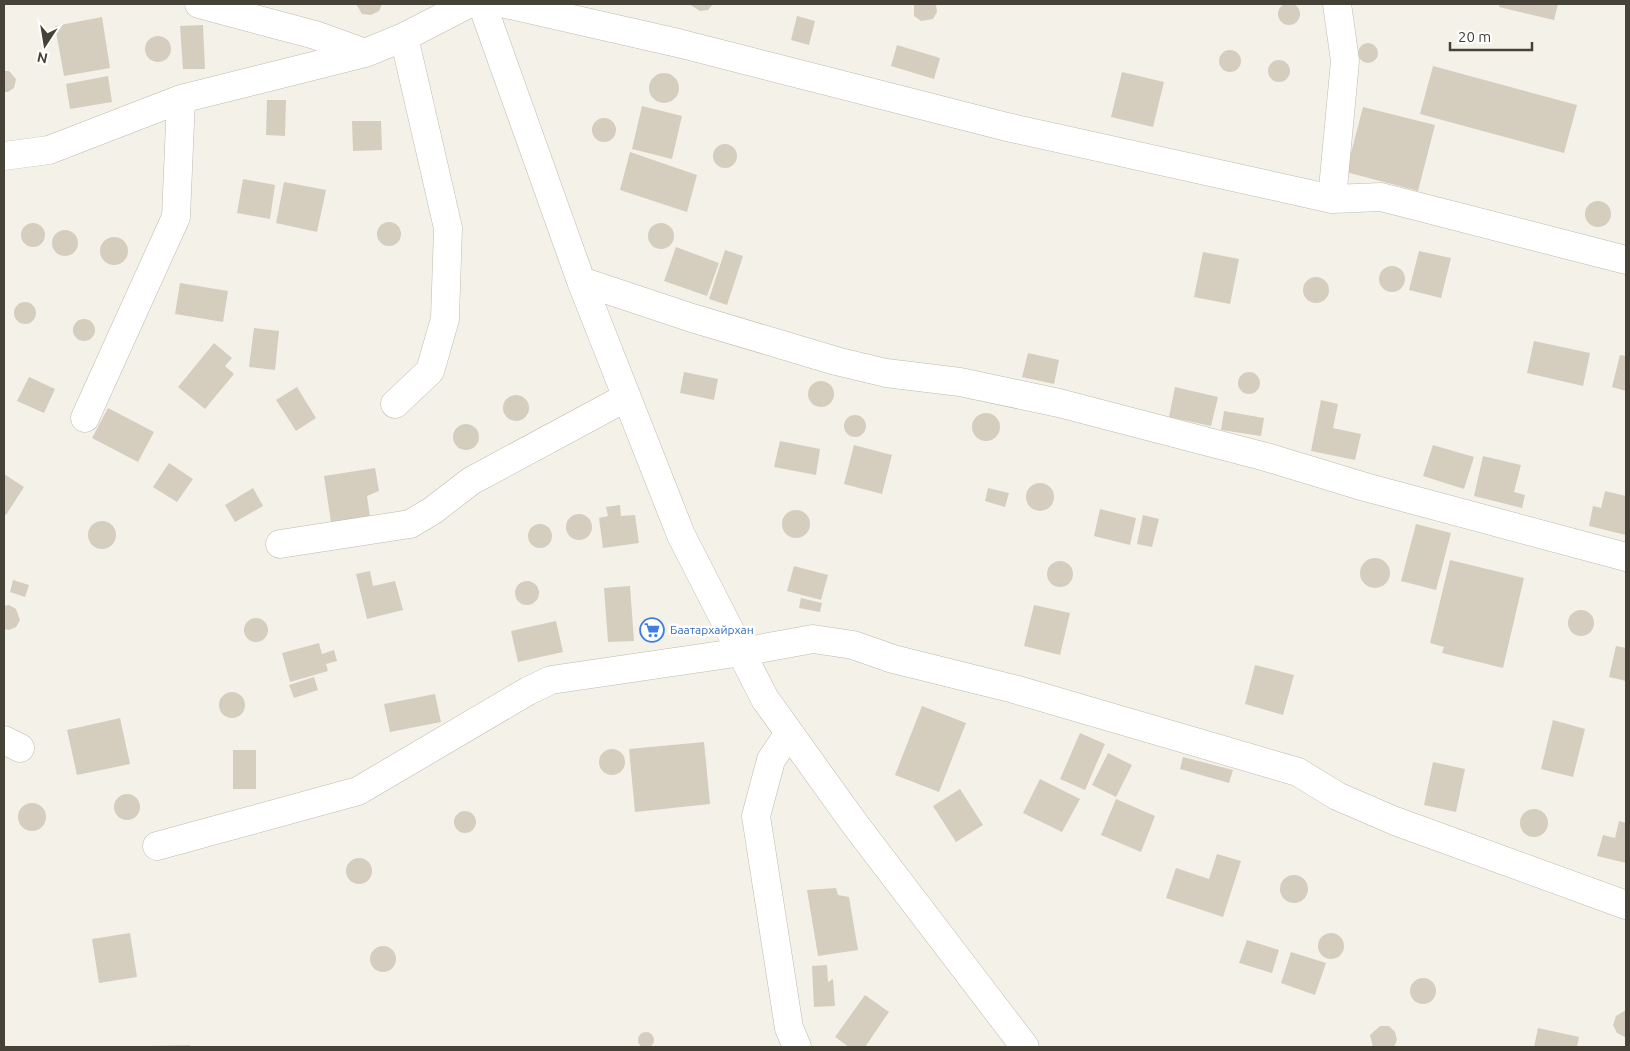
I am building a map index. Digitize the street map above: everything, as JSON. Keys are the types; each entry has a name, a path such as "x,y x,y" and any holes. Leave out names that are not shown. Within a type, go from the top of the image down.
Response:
{"street":[{"path":"199,4 315,35 365,53"},
{"path":"4,156 49,150 181,99 365,53 404,37 468,4"},
{"path":"482,4 581,281 681,535 765,699 854,823 1025,1047"},
{"path":"506,4 678,43 1007,127 1332,200 1382,197 1626,260"},
{"path":"1332,200 1345,61 1337,4"},
{"path":"395,404 430,371 445,319 448,228 404,37"},
{"path":"85,418 176,217 181,99"},
{"path":"581,281 692,318 836,361 886,373 960,382 1059,403 1266,457 1626,557"},
{"path":"280,544 410,524 432,511 471,481 627,397"},
{"path":"157,846 358,791 528,691 551,680 742,652 813,639 853,645 893,659 1014,689 1298,772 1337,796 1395,821 1626,905"},
{"path":"789,733 771,760 756,816 789,1028 797,1047"}],"building":[{"path":"1285,3 1293,3 1300,10 1300,18 1293,25 1285,25 1278,18 1278,10"},
{"path":"356,4 382,4 379,11 371,15 362,14"},
{"path":"689,4 713,4 708,10 700,11"},
{"path":"914,4 936,4 937,12 933,19 921,21 914,16"},
{"path":"1500,4 1558,4 1554,20 1499,7"},
{"path":"797,16 815,21 809,45 791,40"},
{"path":"102,17 110,68 64,76 55,26"},
{"path":"203,25 205,69 183,69 180,26"},
{"path":"158,36 167,40 171,49 167,58 158,62 149,58 145,49 149,40"},
{"path":"1364,43 1372,43 1378,49 1378,57 1372,63 1364,63 1358,57 1358,49"},
{"path":"897,45 940,58 934,79 891,66"},
{"path":"1230,50 1240,57 1241,61 1234,71 1230,72 1220,65 1219,61 1226,51"},
{"path":"1279,60 1287,63 1290,71 1287,79 1279,82 1271,79 1268,71 1271,63"},
{"path":"1433,66 1577,105 1564,153 1420,114"},
{"path":"4,71 9,71 16,79 14,88 8,92 4,92"},
{"path":"1122,72 1164,82 1153,127 1111,117"},
{"path":"664,73 674,78 679,88 674,98 664,103 654,98 649,88 654,78"},
{"path":"108,76 112,102 70,109 66,84"},
{"path":"267,100 286,100 285,136 266,135"},
{"path":"642,106 682,116 672,159 632,149"},
{"path":"1363,107 1435,125 1418,191 1346,172"},
{"path":"604,118 612,122 616,130 612,138 604,142 596,138 592,130 596,122"},
{"path":"352,121 381,121 382,150 353,151"},
{"path":"725,144 730,145 736,151 736,161 730,167 725,168 720,167 714,161 713,156 714,151 720,145"},
{"path":"630,152 697,175 687,212 620,190"},
{"path":"243,179 275,185 270,219 237,213"},
{"path":"284,182 326,190 317,232 276,223"},
{"path":"1598,201 1607,205 1611,214 1607,223 1598,227 1589,223 1585,214 1589,205"},
{"path":"389,222 398,225 401,234 398,243 389,246 380,243 377,234 380,225"},
{"path":"33,223 42,226 45,235 42,244 33,247 24,244 21,235 24,226"},
{"path":"661,223 670,227 674,236 670,245 661,249 652,245 648,236 652,227"},
{"path":"65,230 74,234 78,243 74,252 65,256 56,252 52,243 56,234"},
{"path":"114,237 124,241 128,251 124,261 114,265 104,261 100,251 104,241"},
{"path":"676,247 719,263 707,296 664,281"},
{"path":"725,250 743,256 727,305 709,299"},
{"path":"1419,251 1451,258 1441,298 1409,290"},
{"path":"1203,252 1239,259 1230,304 1194,297"},
{"path":"1392,266 1401,270 1405,279 1401,288 1392,292 1383,288 1379,279 1383,270"},
{"path":"1316,277 1326,280 1329,290 1326,300 1316,303 1306,300 1303,290 1306,280"},
{"path":"180,283 228,291 223,322 175,314"},
{"path":"21,302 29,302 36,309 36,317 29,324 21,324 14,317 14,309"},
{"path":"84,319 92,322 95,330 92,338 84,341 76,338 73,330 76,322"},
{"path":"254,328 279,331 275,370 249,367"},
{"path":"1534,341 1590,353 1583,386 1527,373"},
{"path":"214,343 232,358 225,366 234,374 205,409 178,387"},
{"path":"1028,353 1059,360 1054,384 1022,377"},
{"path":"1620,355 1626,356 1626,391 1612,387"},
{"path":"684,372 718,379 714,400 680,393"},
{"path":"1249,372 1257,375 1260,383 1257,391 1249,394 1241,391 1238,383 1241,375"},
{"path":"29,377 55,389 44,413 17,401"},
{"path":"821,381 830,385 834,394 830,403 821,407 812,403 808,394 812,385"},
{"path":"297,387 316,418 296,431 276,400"},
{"path":"1175,387 1218,397 1211,426 1169,417"},
{"path":"516,395 525,399 529,408 525,417 516,421 507,417 503,408 507,399"},
{"path":"1321,400 1338,404 1333,428 1361,434 1355,460 1311,451"},
{"path":"108,408 154,432 138,462 92,438"},
{"path":"1224,411 1264,418 1261,436 1221,430"},
{"path":"986,413 996,417 1000,427 996,437 986,441 976,437 972,427 976,417"},
{"path":"851,415 859,415 866,422 866,430 859,437 851,437 844,430 844,422"},
{"path":"466,424 475,428 479,437 475,446 466,450 457,446 453,437 457,428"},
{"path":"780,441 820,449 816,475 774,467"},
{"path":"854,445 892,455 882,494 844,484"},
{"path":"1433,445 1474,457 1464,489 1423,476"},
{"path":"1483,456 1521,465 1514,492 1525,495 1522,508 1474,496"},
{"path":"169,463 193,479 177,502 153,487"},
{"path":"375,468 379,491 367,496 370,517 331,522 324,476"},
{"path":"4,474 24,487 6,515 4,514"},
{"path":"1040,483 1050,487 1054,497 1050,507 1040,511 1030,507 1026,497 1030,487"},
{"path":"253,488 263,506 235,522 225,505"},
{"path":"988,488 1009,493 1005,507 985,501"},
{"path":"1605,491 1626,496 1626,535 1589,526 1593,506 1601,508"},
{"path":"620,505 621,516 635,515 639,543 603,548 599,518 608,516 606,507"},
{"path":"1100,509 1136,518 1130,545 1094,536"},
{"path":"796,510 806,514 810,524 806,534 796,538 786,534 782,524 786,514"},
{"path":"579,514 588,518 592,527 588,536 579,540 570,536 566,527 570,518"},
{"path":"1143,515 1159,519 1152,547 1137,544"},
{"path":"102,521 112,525 116,535 112,545 102,549 92,545 88,535 92,525"},
{"path":"540,524 545,525 551,531 551,541 545,547 540,548 535,547 529,541 528,536 529,531 535,525"},
{"path":"1416,524 1451,533 1436,590 1401,581"},
{"path":"1375,558 1386,562 1390,573 1386,584 1375,588 1364,584 1360,573 1364,562"},
{"path":"1450,560 1524,578 1503,668 1442,653 1444,647 1430,643"},
{"path":"1060,561 1069,565 1073,574 1069,583 1060,587 1051,583 1047,574 1051,565"},
{"path":"794,566 828,575 821,600 787,591"},
{"path":"370,571 373,586 395,581 403,610 367,619 356,574"},
{"path":"13,580 29,585 25,597 10,592"},
{"path":"527,581 535,585 539,593 535,601 527,605 519,601 515,593 519,585"},
{"path":"630,586 634,641 608,642 604,588"},
{"path":"801,598 822,603 820,612 799,608"},
{"path":"9,605 16,609 20,620 16,627 9,630 4,629 4,606"},
{"path":"1034,605 1070,613 1060,655 1024,646"},
{"path":"1581,610 1591,613 1594,623 1591,633 1581,636 1571,633 1568,623 1571,613"},
{"path":"256,618 265,621 268,630 265,639 256,642 247,639 244,630 247,621"},
{"path":"556,621 563,652 518,662 511,631"},
{"path":"319,643 322,654 334,650 337,661 326,664 328,671 290,682 282,653"},
{"path":"1616,646 1626,648 1626,681 1609,677"},
{"path":"1255,665 1294,675 1283,715 1245,704"},
{"path":"314,677 318,690 294,698 289,685"},
{"path":"232,692 241,696 245,705 241,714 232,718 223,714 219,705 223,696"},
{"path":"435,694 441,722 390,732 384,704"},
{"path":"922,706 966,723 939,792 895,775"},
{"path":"120,718 130,764 77,775 67,730"},
{"path":"1553,720 1585,729 1573,777 1541,769"},
{"path":"1080,733 1105,744 1085,790 1060,779"},
{"path":"704,742 710,804 635,812 629,749"},
{"path":"612,749 621,753 625,762 621,771 612,775 603,771 599,762 603,753"},
{"path":"233,750 256,750 256,789 233,789"},
{"path":"1108,753 1132,765 1116,797 1092,785"},
{"path":"1183,757 1233,770 1229,783 1180,769"},
{"path":"1433,762 1465,769 1456,812 1424,805"},
{"path":"1040,779 1080,799 1062,832 1023,813"},
{"path":"960,789 983,825 956,842 933,806"},
{"path":"127,794 136,798 140,807 136,816 127,820 118,816 114,807 118,798"},
{"path":"1116,799 1155,816 1141,852 1101,835"},
{"path":"32,803 42,807 46,817 42,827 32,831 22,827 18,817 22,807"},
{"path":"1534,809 1544,813 1548,823 1544,833 1534,837 1524,833 1520,823 1524,813"},
{"path":"465,811 473,814 476,822 473,830 465,833 457,830 454,822 457,814"},
{"path":"1619,821 1626,823 1626,863 1597,856 1603,835 1615,838"},
{"path":"1217,854 1241,861 1223,917 1166,898 1176,868 1209,879"},
{"path":"359,858 368,862 372,871 368,880 359,884 350,880 346,871 350,862"},
{"path":"1294,875 1304,879 1308,889 1304,899 1294,903 1284,899 1280,889 1284,879"},
{"path":"836,888 838,895 849,897 858,950 818,956 807,890"},
{"path":"130,933 137,977 99,983 92,939"},
{"path":"1331,933 1341,936 1344,946 1341,956 1331,959 1321,956 1318,946 1321,936"},
{"path":"1247,940 1279,950 1272,973 1239,963"},
{"path":"383,946 392,950 396,959 392,968 383,972 374,968 370,959 374,950"},
{"path":"1291,952 1326,963 1315,995 1281,983"},
{"path":"827,965 828,982 833,979 835,1006 814,1007 812,966"},
{"path":"1423,978 1433,981 1436,991 1433,1001 1423,1004 1413,1001 1410,991 1413,981"},
{"path":"865,995 889,1012 865,1047 849,1047 835,1037"},
{"path":"1626,1010 1625,1037 1617,1033 1613,1025 1616,1016"},
{"path":"1380,1026 1389,1026 1395,1032 1397,1040 1394,1047 1373,1047 1370,1035"},
{"path":"1538,1028 1579,1037 1577,1047 1534,1047"},
{"path":"643,1032 649,1032 654,1037 652,1046 643,1048 638,1043 638,1037"},
{"path":"190,1045 190,1047 149,1047 149,1046"}],"place":[{"name":"Баатархайрхан","path":"652,630"}]}
